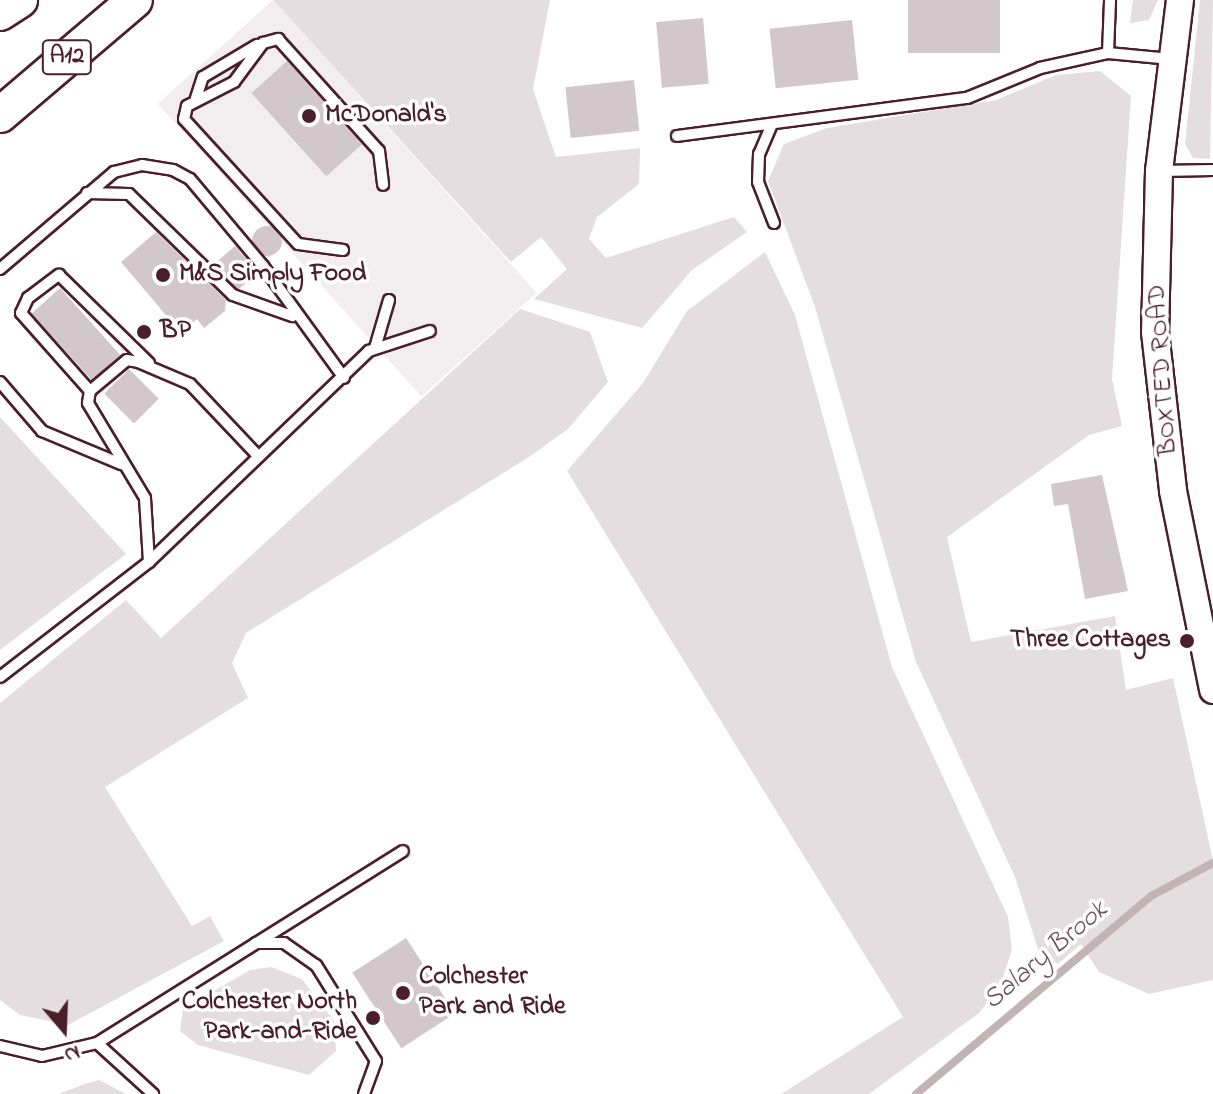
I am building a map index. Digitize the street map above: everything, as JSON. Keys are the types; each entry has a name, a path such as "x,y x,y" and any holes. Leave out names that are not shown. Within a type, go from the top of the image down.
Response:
{"highway":[{"path":"0,13 20,0"},
{"name":"A12","path":"0,115 135,0"}],"street":[{"name":"BOXTED ROAD","path":"1180,0 1159,171 1155,332 1173,491 1213,690"}],"lane":[{"path":"1108,53 1110,0"},
{"path":"343,250 298,244 184,119 212,69 263,43 278,39 379,151 383,185"},
{"path":"196,98 234,82 263,43"},
{"path":"677,136 967,98 1040,68 1108,53 1173,60"},
{"path":"773,123 764,132 758,182 774,223"},
{"path":"0,269 114,172 142,165 190,179 263,266 292,316 344,378"},
{"path":"1159,171 1213,170"},
{"path":"87,193 129,194 233,295 292,316"},
{"path":"90,391 21,313 28,298 59,275 159,374"},
{"path":"0,677 149,562 344,378 372,350 389,300"},
{"path":"372,350 430,331"},
{"path":"149,562 145,498 88,403 90,391 127,360 190,384 259,457"},
{"path":"0,382 42,431 123,465"},
{"path":"0,1046 42,1056 97,1043 403,851"},
{"path":"254,943 284,943 316,965 376,1061 364,1094"},
{"path":"97,1043 142,1089 153,1094"}],"shaded area":[{"path":"273,0 537,293 421,397 158,104"},
{"path":"273,0 550,0 533,89 556,157 640,148 639,184 597,217 589,239 606,258 734,217 747,232 692,270 642,328 534,299 567,269 541,237 511,262"},
{"path":"1133,0 1158,0 1149,20 1130,23"},
{"path":"1200,0 1213,0 1210,159 1193,158 1185,144"},
{"path":"1100,71 1131,96 1112,379 1122,426 1089,435 947,537 971,642 1115,616 1126,690 1173,678 1213,860 1213,980 1149,994 1099,972 1081,944 1058,964 1039,952 1015,877 916,662 815,307 768,181 784,144 827,128 996,100 1056,75"},
{"path":"765,252 795,315 892,667 1008,917 1012,950 1000,986 979,1013 869,1094 781,1094 903,1017 567,471 643,383 687,311"},
{"path":"520,309 590,332 608,382 568,429 529,457 246,633 232,663 248,698 105,787 192,926 210,916 224,941 68,1025 20,1015 0,1000 0,703 126,600 161,638"},
{"path":"0,417 126,554 0,650"},
{"path":"271,967 302,979 334,1021 336,1051 309,1075 198,1045 180,1031 183,1009 250,970"},
{"path":"99,1080 126,1094 58,1094 85,1084"}],"building":[{"path":"908,0 1000,0 1000,53 908,53"},
{"path":"703,18 709,84 662,88 656,22"},
{"path":"852,20 858,80 776,88 769,29"},
{"name":"McDonald's","path":"287,61 362,144 326,176 251,93"},
{"path":"634,80 639,131 571,138 565,87"},
{"path":"267,226 278,230 282,241 278,252 267,256 256,252 252,241 256,230"},
{"name":"M&S Simply Food","path":"156,232 226,300 225,311 204,328 197,319 181,333 121,262"},
{"path":"235,246 258,272 237,291 214,264"},
{"path":"60,288 120,355 92,380 32,313"},
{"path":"129,369 159,399 134,423 104,394"},
{"path":"1102,475 1128,591 1085,599 1068,504 1054,506 1051,484"},
{"name":"Colchester Park and Ride","path":"406,938 455,1013 401,1048 352,973"}],"waterway":[{"name":"Salary Brook","path":"916,1094 1151,896 1213,863"}],"place":[{"name":"McDonald's","path":"309,116"},
{"name":"M&S Simply Food","path":"163,275"},
{"name":"BP","path":"144,332"},
{"name":"Three Cottages","path":"1187,641"},
{"name":"Colchester Park and Ride","path":"403,993"},
{"name":"Colchester North Park-and-Ride","path":"373,1018"}]}
